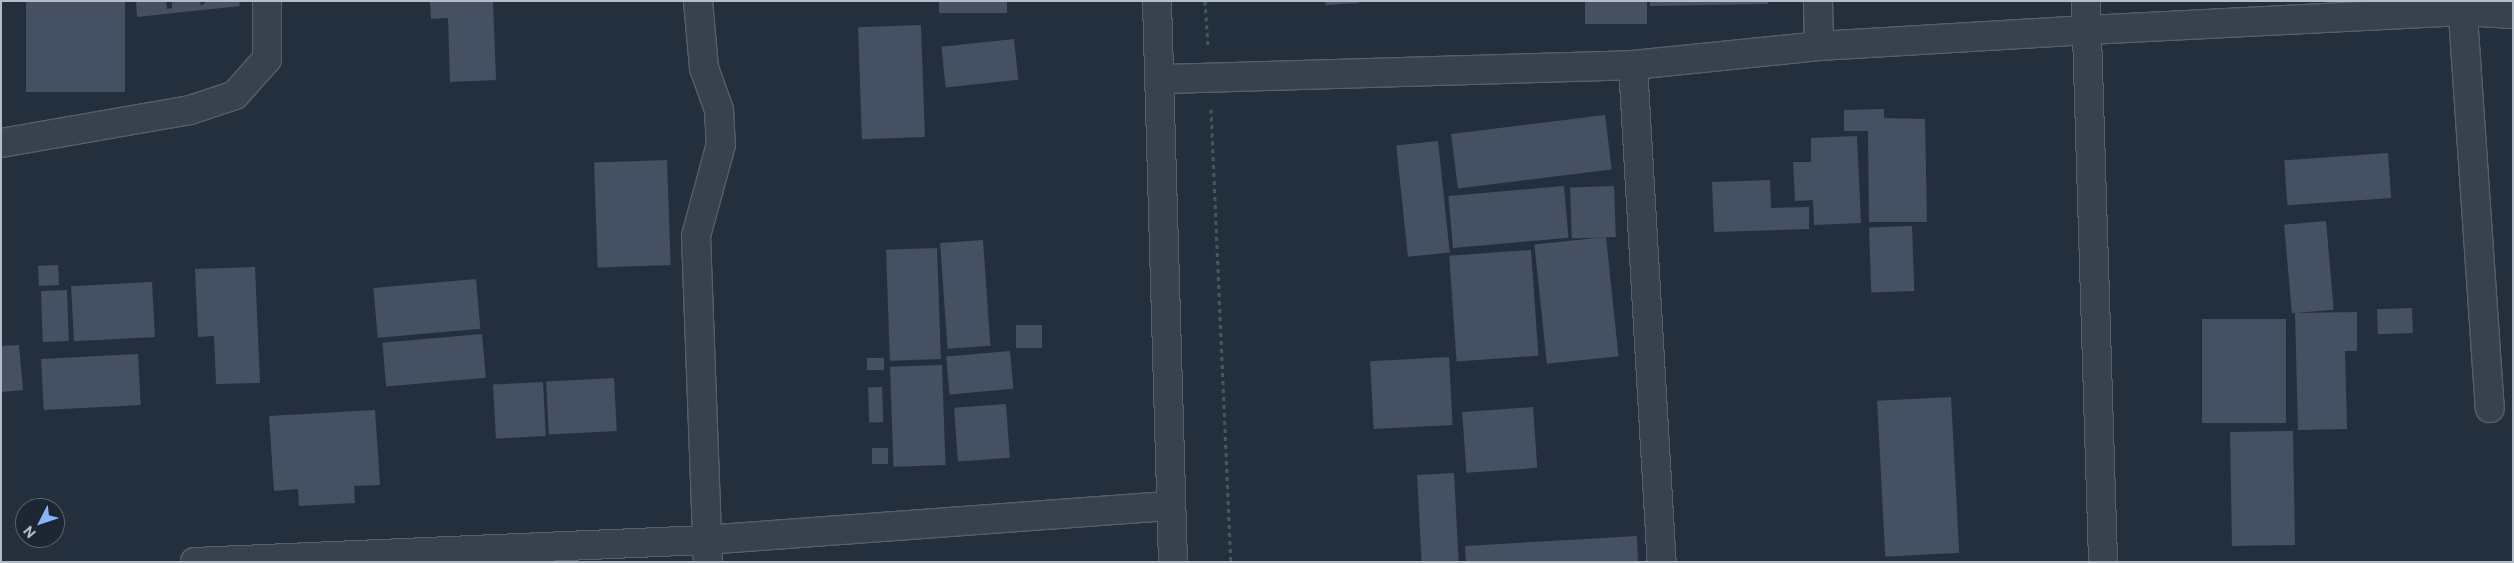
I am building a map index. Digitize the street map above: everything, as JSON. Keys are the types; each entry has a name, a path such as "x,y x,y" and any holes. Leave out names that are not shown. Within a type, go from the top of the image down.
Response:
{"street":[{"path":"1,143 190,110 235,95 267,59 267,1"},
{"path":"698,1 704,68 718,110 721,144 696,236 706,551"},
{"path":"1157,1 1163,79 1173,562"},
{"path":"1818,1 1819,46"},
{"path":"2086,1 2103,562"},
{"path":"1163,79 1634,65 1819,46 2463,6 2513,14"},
{"path":"2463,6 2490,408"},
{"path":"1634,65 1662,562"},
{"path":"195,562 706,551 1171,506"}],"path":[{"path":"1205,1 1231,562"}],"building":[{"path":"26,1 125,1 125,92 26,92"},
{"path":"136,1 166,1 167,9 172,8 172,1 200,1 201,6 207,1 239,1 240,6 137,17"},
{"path":"430,1 493,1 496,80 450,82 448,18 431,19"},
{"path":"939,1 1007,1 1007,13 939,13"},
{"path":"1325,1 1359,1 1359,3 1326,5"},
{"path":"1585,1 1647,1 1647,24 1585,24"},
{"path":"1650,1 1768,1 1768,4 1650,6"},
{"path":"921,25 925,137 862,139 858,27"},
{"path":"1014,39 1018,80 946,87 941,47"},
{"path":"1884,109 1884,118 1925,119 1927,222 1869,222 1868,131 1844,131 1844,110"},
{"path":"1605,115 1612,170 1458,188 1451,134"},
{"path":"1857,136 1861,223 1814,225 1813,200 1795,201 1793,162 1811,162 1811,138"},
{"path":"1438,141 1450,252 1408,257 1396,145"},
{"path":"2388,153 2391,198 2287,205 2284,160"},
{"path":"667,160 671,265 598,267 594,163"},
{"path":"1770,180 1771,208 1809,207 1809,229 1714,232 1712,182"},
{"path":"1564,186 1569,238 1453,248 1448,196"},
{"path":"1614,186 1616,237 1572,239 1570,188"},
{"path":"2326,221 2334,310 2292,313 2284,225"},
{"path":"1912,226 1914,291 1871,292 1869,228"},
{"path":"1606,237 1619,356 1547,364 1534,245"},
{"path":"983,240 990,346 947,349 940,243"},
{"path":"937,248 941,359 890,361 886,250"},
{"path":"1531,250 1538,356 1457,361 1449,256"},
{"path":"58,265 59,285 39,286 38,266"},
{"path":"255,267 260,383 216,384 214,336 198,337 195,269"},
{"path":"476,279 480,329 378,338 373,288"},
{"path":"152,282 155,337 74,341 71,286"},
{"path":"67,290 69,341 43,342 41,291"},
{"path":"2412,308 2413,333 2378,334 2377,309"},
{"path":"2357,312 2357,351 2345,351 2347,429 2298,430 2295,313"},
{"path":"2202,319 2286,319 2286,423 2202,423"},
{"path":"1016,325 1042,325 1042,348 1016,348"},
{"path":"482,334 486,378 386,387 382,343"},
{"path":"19,345 23,390 1,392 1,346"},
{"path":"1010,351 1013,389 950,394 946,357"},
{"path":"138,354 141,405 44,410 41,359"},
{"path":"1449,357 1453,425 1374,429 1370,361"},
{"path":"867,358 884,358 884,370 867,370"},
{"path":"942,365 945,465 894,467 890,367"},
{"path":"614,378 617,431 549,434 546,382"},
{"path":"543,382 546,436 496,439 493,385"},
{"path":"868,387 882,387 883,422 869,422"},
{"path":"1951,397 1959,553 1885,557 1877,401"},
{"path":"1006,404 1010,458 958,461 954,408"},
{"path":"1533,407 1537,468 1466,473 1462,412"},
{"path":"375,410 380,485 354,486 355,503 299,506 298,489 274,491 269,416"},
{"path":"2293,431 2295,545 2232,546 2230,432"},
{"path":"872,448 888,448 888,464 872,464"},
{"path":"1454,473 1459,562 1422,562 1417,475"},
{"path":"1637,536 1638,562 1466,562 1465,546"}]}
